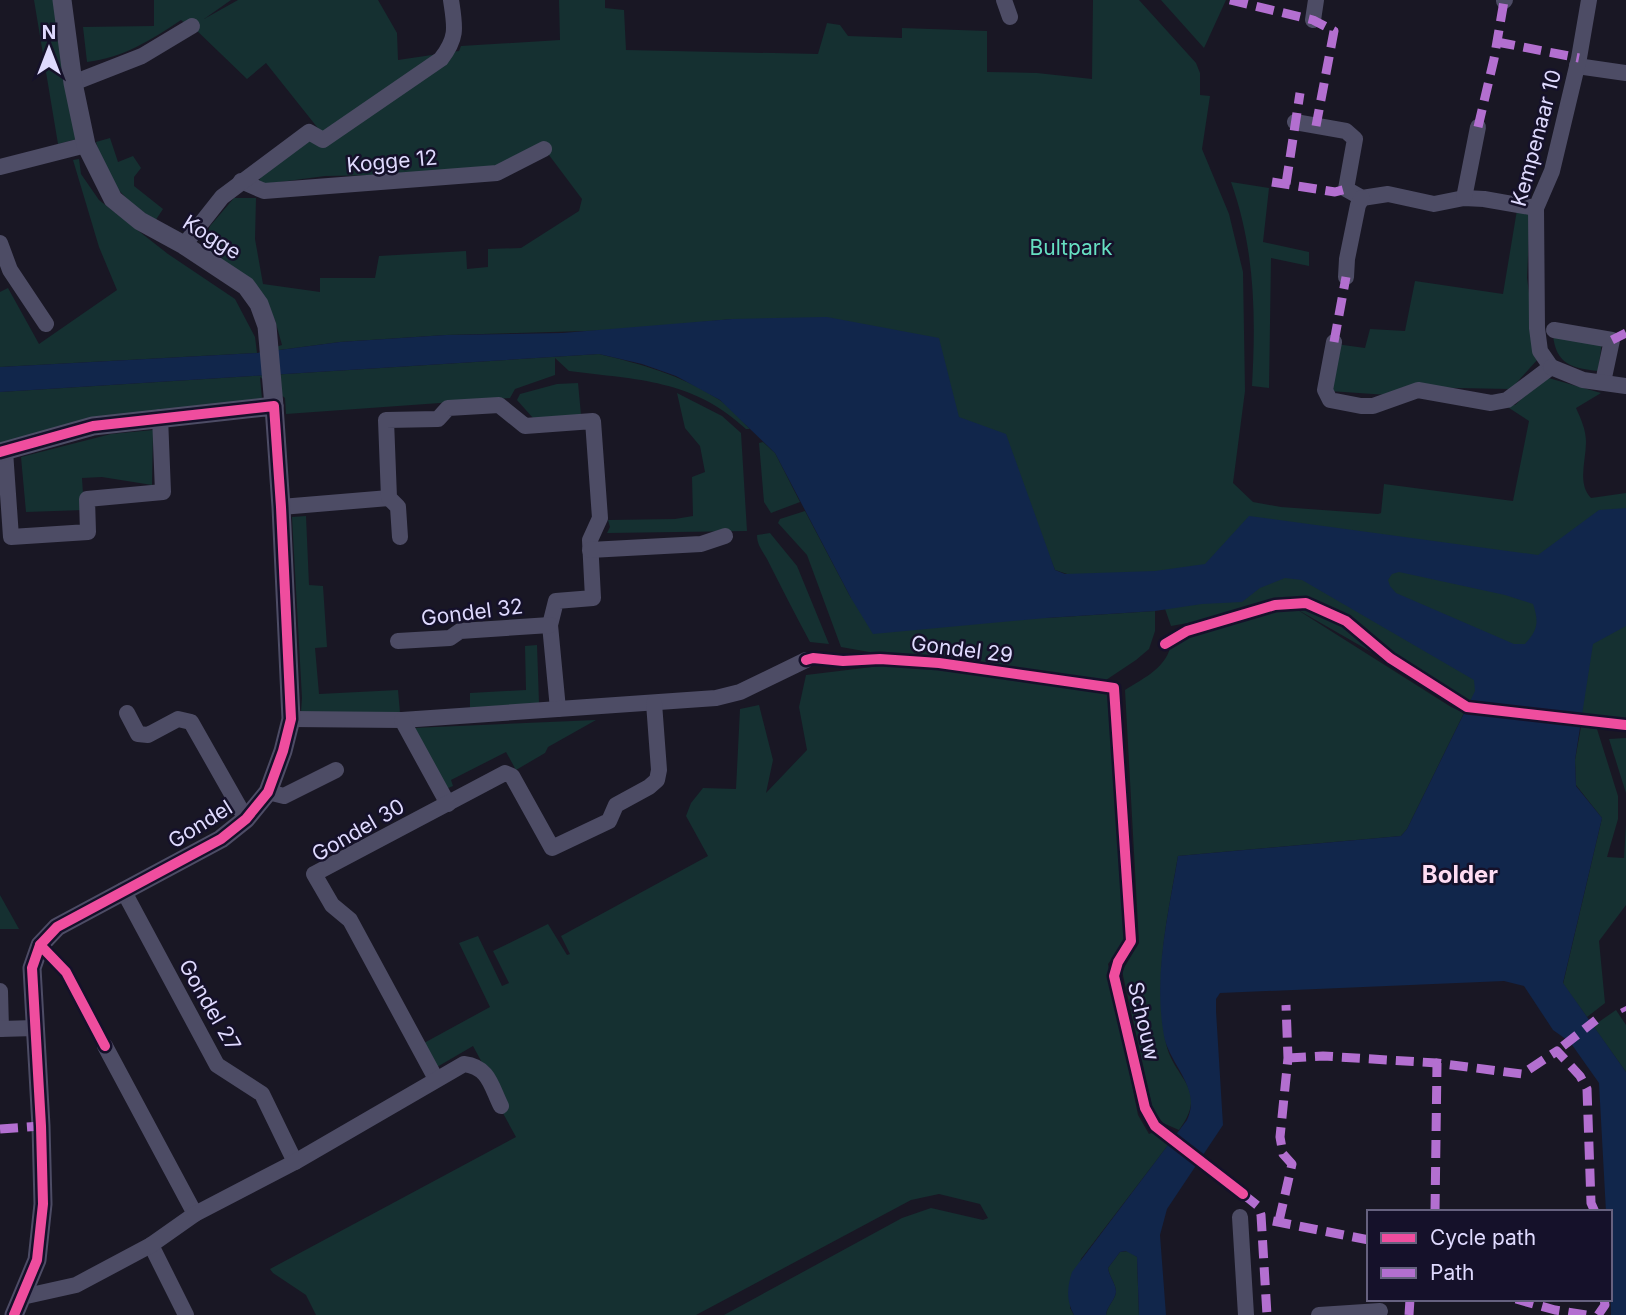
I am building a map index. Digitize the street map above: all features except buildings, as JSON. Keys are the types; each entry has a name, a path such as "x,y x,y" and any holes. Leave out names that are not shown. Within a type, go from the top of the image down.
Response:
{"street":[{"name":"Kogge","path":"62,0 73,83 86,145 113,200 140,221 184,245 246,286 259,304 267,326 273,398"},
{"name":"Kogge 12","path":"184,245 222,197 241,181 309,132 323,141 441,59 453,43 454,19 451,0"},
{"path":"1004,0 1010,17"},
{"path":"1313,20 1315,0"},
{"name":"Kempenaar 10","path":"1551,368 1540,351 1537,328 1536,208 1552,171 1577,66 1589,0"},
{"path":"73,83 142,56 192,26"},
{"path":"1577,66 1626,73"},
{"path":"1296,122 1346,131 1355,139 1346,189 1362,198 1388,194 1434,204 1464,198 1485,199 1536,208"},
{"path":"1464,198 1478,127"},
{"path":"0,167 86,145"},
{"name":"Kogge 12","path":"241,181 264,191 497,173 544,149"},
{"path":"1346,277 1358,205 1362,198"},
{"path":"0,243 10,270 46,324"},
{"path":"1554,330 1612,340 1603,382"},
{"path":"1334,342 1325,390 1330,400 1361,406 1373,405 1418,390 1491,403 1507,400 1551,368 1583,380 1626,386"},
{"path":"160,417 163,492 87,499 88,532 11,537 3,452 93,426 273,398"},
{"name":"Gondel","path":"18,1306 37,1260 43,1204 32,968 40,945 57,927 221,839 246,819 268,792 283,751 291,719 273,398"},
{"name":"Gondel 32","path":"389,498 386,420 438,418 448,408 499,405 525,426 593,421 600,518 590,540 593,598 556,601 550,625 558,709"},
{"path":"281,507 389,498 398,507 400,537"},
{"path":"590,550 701,544 725,536"},
{"name":"Gondel 32","path":"398,641 450,638 460,631 550,625"},
{"path":"291,719 402,720 716,698 740,692 806,660"},
{"path":"402,720 448,804 505,773 512,776 552,848 608,821 616,805 657,780 659,770 654,703"},
{"path":"127,713 138,734 148,735 178,719 191,722 246,819"},
{"path":"268,792 284,796 336,770"},
{"name":"Gondel 30","path":"436,1079 350,920 332,905 314,874 448,804"},
{"name":"Gondel 27","path":"123,890 217,1065 262,1094 295,1162"},
{"path":"0,991 0,1029 35,1028"},
{"path":"105,1046 195,1214"},
{"path":"18,1306 76,1285 151,1245 195,1214 295,1162 464,1064 477,1066 485,1074 501,1106"},
{"path":"1240,1217 1246,1315"},
{"path":"151,1245 186,1315"},
{"path":"1319,1315 1380,1308"}],"green space":[{"path":"34,0 54,0 77,139 58,144"},
{"name":"Bultpark","path":"154,0 231,0 204,19 238,0 378,0 397,33 398,60 459,51 461,46 560,40 559,0 605,0 605,8 624,10 626,50 818,54 827,23 840,25 848,36 902,38 902,28 987,31 987,72 1037,73 1092,79 1093,0 1139,0 1196,63 1200,73 1200,95 1210,96 1202,149 1229,214 1243,272 1245,391 1233,483 1253,502 1281,507 1378,514 1381,513 1384,484 1513,501 1529,421 1503,404 1515,405 1545,377 1601,393 1576,408 1586,438 1583,479 1587,492 1591,498 1626,493 1626,725 1467,707 1293,607 1464,713 1407,829 1401,836 1178,856 1163,949 1162,1019 1170,1055 1187,1084 1191,1104 1188,1116 1179,1130 1163,1123 1153,1110 1122,971 1139,943 1125,690 1160,665 1171,643 1292,606 1171,626 1164,606 1055,570 1044,543 959,417 732,319 621,330 446,335 340,342 257,353 282,345 275,320 248,282 201,249 210,226 234,198 256,198 255,239 263,284 320,292 320,278 375,278 379,256 466,251 467,269 488,267 488,249 521,248 579,211 582,199 546,151 497,173 325,176 257,185 261,177 321,132 266,63 247,79 192,26 181,20 125,52 87,62 83,27 154,26"},
{"path":"1161,0 1226,0 1204,48"},
{"path":"110,138 118,162 133,156 141,168 134,177 134,186 163,209 155,221 128,200 106,176 96,142"},
{"path":"79,159 81,174 99,200 168,254 235,299 255,337 257,353 0,367 0,292 8,288 39,344 117,290 99,247 73,160"},
{"path":"1231,182 1269,188 1263,242 1309,252 1309,266 1271,258 1269,388 1252,386 1252,283 1245,232"},
{"path":"1517,210 1530,211 1527,278 1538,359 1511,389 1403,387 1388,395 1329,391 1336,344 1365,348 1370,329 1405,331 1415,281 1503,294"},
{"path":"1553,335 1602,342 1598,371 1566,363 1557,352"},
{"path":"599,354 645,366 690,383 722,402 750,429 746,429 705,400 684,391 641,380 569,371 555,358 555,375 515,389 510,398 286,414 285,398 260,377 262,399 0,443 0,392"},
{"path":"578,383 581,415 533,418 517,400 520,394 557,384"},
{"path":"677,393 722,416 741,433 747,531 607,533 610,527 608,520 675,519 693,516 692,477 705,472 700,446 685,428"},
{"path":"153,430 152,485 102,477 82,478 84,510 26,512 21,457 111,434"},
{"path":"763,442 775,453 800,502 771,513 764,502 759,443"},
{"path":"805,511 851,598 1046,618 1155,611 1155,631 1149,649 1106,680 841,647 807,555 778,523 780,519"},
{"path":"306,516 309,585 323,586 327,647 315,648 319,694 398,690 400,713 301,712 292,517"},
{"path":"770,533 797,566 829,644 810,642 804,632 759,545 757,535"},
{"path":"537,645 539,703 470,708 470,693 526,690 525,646"},
{"path":"897,664 1111,691 1126,940 1108,964 1138,1115 1149,1134 1154,1132 1169,1144 1081,1259 1070,1308 1074,1315 724,1315 902,1218 931,1208 983,1220 988,1218 980,1204 939,1194 911,1200 696,1315 316,1315 306,1295 270,1269 516,1137 493,1095 498,1092 473,1046 437,1067 424,1043 490,1007 459,943 478,936 502,986 509,983 493,951 548,924 567,955 570,954 561,936 708,856 686,816 691,803 703,788 736,789 740,709 759,705 773,760 766,793 807,750 799,707 806,675"},
{"path":"596,720 548,747 545,753 516,770 506,752 451,780 453,786 446,789 413,728"},
{"path":"1581,727 1597,729 1618,796 1618,819 1607,857 1624,858 1626,824 1626,905 1599,941 1605,1003 1587,1017 1563,984 1602,818 1576,785 1575,760"},
{"path":"1626,738 1626,793 1609,739"},
{"path":"0,895 19,929 0,929"},
{"path":"1616,1010 1626,1025 1626,1072 1593,1026"},
{"path":"1129,1251 1137,1257 1139,1315 1106,1315 1116,1292 1108,1268 1120,1252"}],"water":[{"path":"827,317 939,338 959,417 1006,434 1055,570 1065,574 1155,571 1205,564 1249,516 1538,555 1599,510 1626,508 1626,626 1593,644 1575,760 1576,786 1602,818 1563,983 1626,1072 1626,1315 1611,1315 1612,1210 1606,1210 1599,1083 1570,1042 1553,1030 1524,986 1504,981 1220,993 1216,999 1216,1011 1223,1125 1167,1209 1160,1235 1166,1315 1139,1315 1137,1257 1126,1251 1120,1252 1108,1268 1116,1292 1106,1315 1074,1315 1071,1310 1068,1294 1072,1272 1187,1120 1191,1108 1188,1087 1167,1047 1161,1013 1163,946 1178,856 1401,836 1407,829 1475,691 1474,680 1302,580 1285,578 1260,588 1242,602 873,634 851,598 775,453 720,400 676,376 642,364 599,354 0,392 0,367 257,353 340,342 446,335 562,333 732,319","holes":["1399,572 1505,595 1533,604 1536,616 1533,634 1525,644 1514,644 1396,593 1388,580 1392,574"]}],"marked path":[{"path":"1230,0 1313,20 1334,31 1316,126"},
{"path":"1478,127 1504,1"},
{"path":"1497,42 1579,58"},
{"path":"1286,184 1300,93"},
{"path":"1272,182 1335,192 1346,189"},
{"path":"1334,342 1346,277"},
{"path":"1612,340 1626,333"},
{"path":"1279,1221 1292,1164 1283,1154 1280,1137 1288,1058 1286,1005"},
{"path":"1624,1007 1626,1011"},
{"path":"1563,1046 1596,1020"},
{"path":"1435,1210 1437,1063 1522,1074 1557,1051 1580,1076 1587,1089 1591,1203 1594,1210"},
{"path":"1288,1058 1323,1056 1437,1063"},
{"path":"0,1129 41,1126"},
{"path":"1243,1194 1258,1206 1261,1215 1267,1315"},
{"path":"1273,1221 1367,1240"},
{"path":"1409,1315 1410,1301"},
{"path":"1523,1301 1587,1315"},
{"path":"1598,1315 1605,1305 1604,1301"}],"cycle path":[{"path":"0,452 93,426 274,406 291,719 268,792 246,819 221,839 57,927 40,945 32,968 43,1204 37,1260 14,1315"},
{"path":"1165,644 1187,631 1275,605 1306,603 1346,621 1390,658 1467,707 1626,725"},
{"name":"Gondel 29","path":"806,660 880,659 939,663 1114,688 1131,941 1118,962 1114,976 1145,1108 1155,1126 1243,1194"},
{"path":"40,945 66,972 105,1046"}],"district":[{"name":"Bolder","path":"1460,874"}]}
